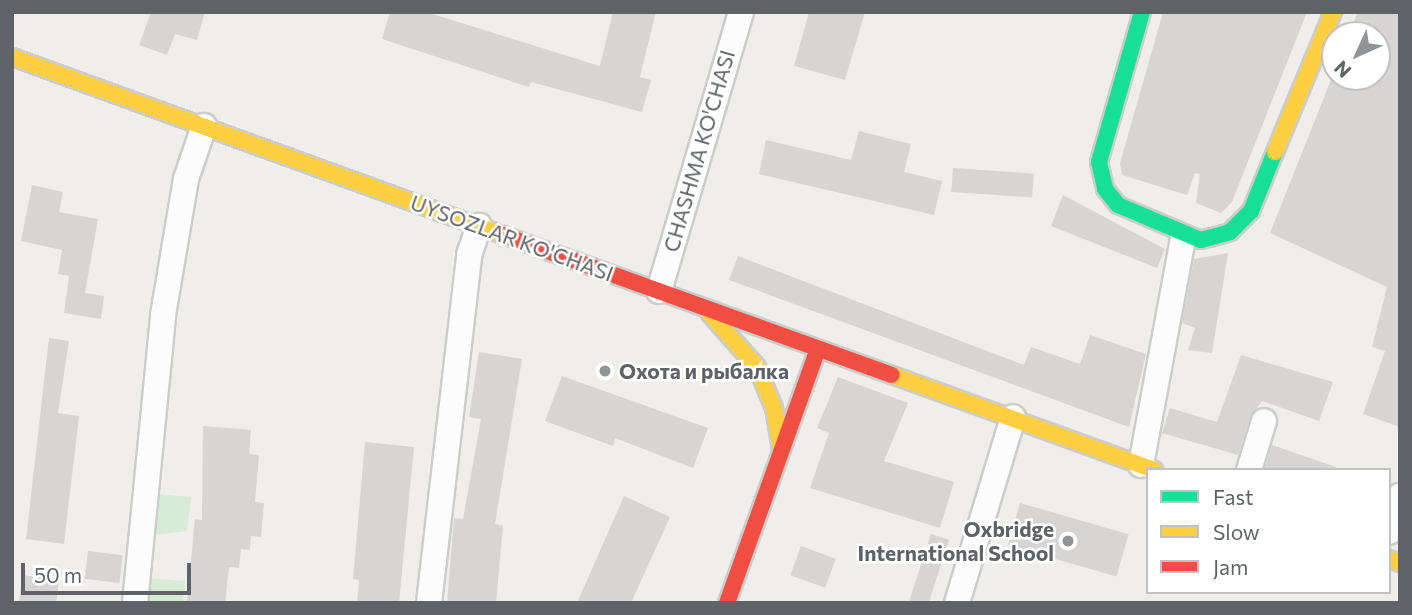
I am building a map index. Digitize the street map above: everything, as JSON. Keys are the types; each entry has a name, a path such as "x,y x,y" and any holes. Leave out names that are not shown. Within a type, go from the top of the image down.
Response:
{"main road":[{"path":"1142,12 1100,162 1105,189 1118,205 1183,238 1217,239 1251,211 1333,12"},
{"name":"UYSOZLAR KO'CHASI","path":"12,57 1147,467"},
{"path":"695,304 730,334 757,367 774,408 781,453"},
{"path":"727,603 818,349"}],"street":[{"name":"CHASHMA KO'CHASI","path":"659,291 741,12"},
{"path":"135,603 163,314 186,179 204,126"},
{"path":"429,603 469,255 479,226"},
{"path":"1147,467 1183,238"},
{"path":"957,603 1013,417"},
{"path":"1251,468 1264,421"},
{"path":"1391,525 1400,496"}],"green space":[{"path":"158,494 191,497 187,531 154,535"},
{"path":"151,578 185,581 183,603 149,603"}],"building":[{"path":"151,12 205,12 197,40 175,34 167,55 139,45"},
{"path":"390,12 426,12 600,66 613,12 656,12 640,77 651,80 642,112 531,82 529,87 382,39"},
{"path":"809,12 865,12 845,80 794,66"},
{"path":"1163,12 1307,12 1232,202 1221,213 1196,203 1200,174 1195,173 1187,195 1122,175 1120,163"},
{"path":"1358,12 1400,12 1400,427 1363,414 1385,351 1372,347 1387,287 1270,233 1326,91 1391,91 1391,21 1354,21"},
{"path":"859,131 911,144 904,172 942,181 934,215 759,174 766,140 851,160"},
{"path":"953,168 1034,174 1032,198 951,192"},
{"path":"32,185 63,192 59,212 98,219 85,293 104,296 101,319 64,313 69,276 58,274 62,250 21,241"},
{"path":"1063,195 1165,249 1157,268 1051,226"},
{"path":"1228,253 1212,353 1188,350 1195,328 1182,323 1194,259"},
{"path":"738,256 1024,365 1031,347 1080,364 1090,335 1146,354 1129,427 729,280"},
{"path":"49,338 69,341 58,413 79,416 64,544 26,539"},
{"path":"479,352 522,359 495,524 503,526 496,603 447,603 454,518 463,519 481,419 469,417"},
{"path":"1241,355 1333,382 1319,421 1262,401 1250,417 1238,455 1162,433 1170,408 1217,422"},
{"path":"562,376 708,428 693,468 615,438 613,446 545,421"},
{"path":"838,377 908,403 884,461 954,482 940,528 810,488 829,433 817,428"},
{"path":"203,426 251,430 249,454 259,455 255,502 264,503 261,537 251,536 250,550 241,549 239,568 229,567 225,603 187,603 195,519 202,520"},
{"path":"365,442 414,447 399,603 357,603 359,580 353,579"},
{"path":"1272,445 1336,467 1336,468 1265,468"},
{"path":"624,496 670,517 631,603 577,603"},
{"path":"1020,503 1129,534 1116,576 1008,545"},
{"path":"931,534 949,540 929,603 909,603"},
{"path":"801,546 836,559 825,588 790,575"},
{"path":"88,551 123,555 119,583 85,579"},
{"path":"22,575 59,580 56,603 19,603"}],"traffic: fast":[{"path":"1142,12 1099,162 1105,189 1118,205 1201,240 1230,232 1251,211 1275,152"}],"traffic: slow":[{"path":"1275,152 1333,12"},
{"path":"12,57 503,235"},
{"path":"710,314 757,367 774,408 781,449"},
{"path":"892,375 1148,468"},
{"path":"1391,560 1400,563"}],"traffic: jam":[{"path":"503,235 892,375"},
{"path":"727,603 818,349"}],"place":[{"name":"Охота и рыбалка","path":"605,371"},
{"name":"Oxbridge International School","path":"1068,541"}]}
